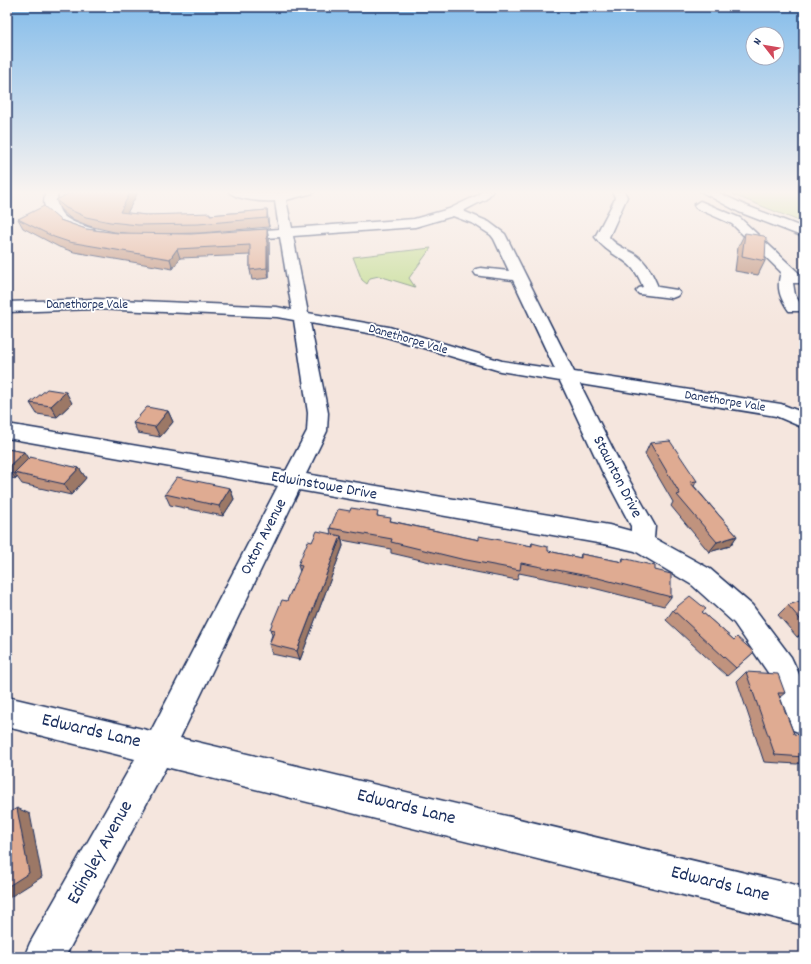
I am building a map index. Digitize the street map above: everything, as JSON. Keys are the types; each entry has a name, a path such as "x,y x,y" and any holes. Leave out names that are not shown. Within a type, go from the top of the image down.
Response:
{"main road":[{"name":"Oxton Avenue","path":"159,748 317,431 318,413 288,236"},
{"name":"Staunton Drive","path":"499,236 613,471 643,526 641,543"},
{"path":"603,236 605,242 634,261 645,274 648,291 672,292"},
{"path":"752,236 793,276 785,284 786,293 794,308"},
{"path":"481,272 519,276"},
{"name":"Danethorpe Vale","path":"7,307 96,304 194,307 277,312 383,331 447,352 500,366 568,378 781,410 804,421"},
{"name":"Danethorpe Vale","path":"781,410 804,406"},
{"name":"Edwinstowe Drive","path":"7,430 292,481 609,535 641,543"},
{"path":"641,543 701,577 743,614 781,667 804,719"},
{"name":"Edwards Lane","path":"7,712 804,906"},
{"name":"Edingley Avenue","path":"44,957 159,748"}],"green space":[{"path":"431,248 409,278 415,287 379,276 370,278 367,284 362,280 353,257"}],"building":[{"path":"52,236 267,236 267,268 250,270 250,245 177,249 170,259 69,242"},
{"path":"745,236 764,236 766,238 765,261 742,256"},
{"path":"47,389 66,392 51,406 30,403"},
{"path":"147,407 168,411 155,427 133,423"},
{"path":"670,441 697,481 690,482 737,536 717,542 677,495 680,494 650,443"},
{"path":"7,449 24,452 7,468"},
{"path":"30,457 79,468 64,484 14,473"},
{"path":"177,477 230,488 219,506 165,494"},
{"path":"351,508 378,512 377,516 391,518 390,521 479,540 479,536 532,546 532,543 548,547 548,551 581,558 581,554 623,562 623,558 655,566 655,570 671,574 671,597 598,578 521,563 520,570 461,559 391,542 392,539 330,528 338,509 350,511"},
{"path":"317,531 341,536 297,651 269,644 275,630 270,629 282,600 287,601 302,566 298,565 308,541 312,542"},
{"path":"690,596 706,609 702,612 734,640 737,637 754,652 736,668 673,610"},
{"path":"804,600 804,624 788,605"},
{"path":"746,672 778,674 785,693 778,693 794,734 801,735 804,743 804,757 775,755"},
{"path":"17,808 29,873 7,887 7,814"}]}
